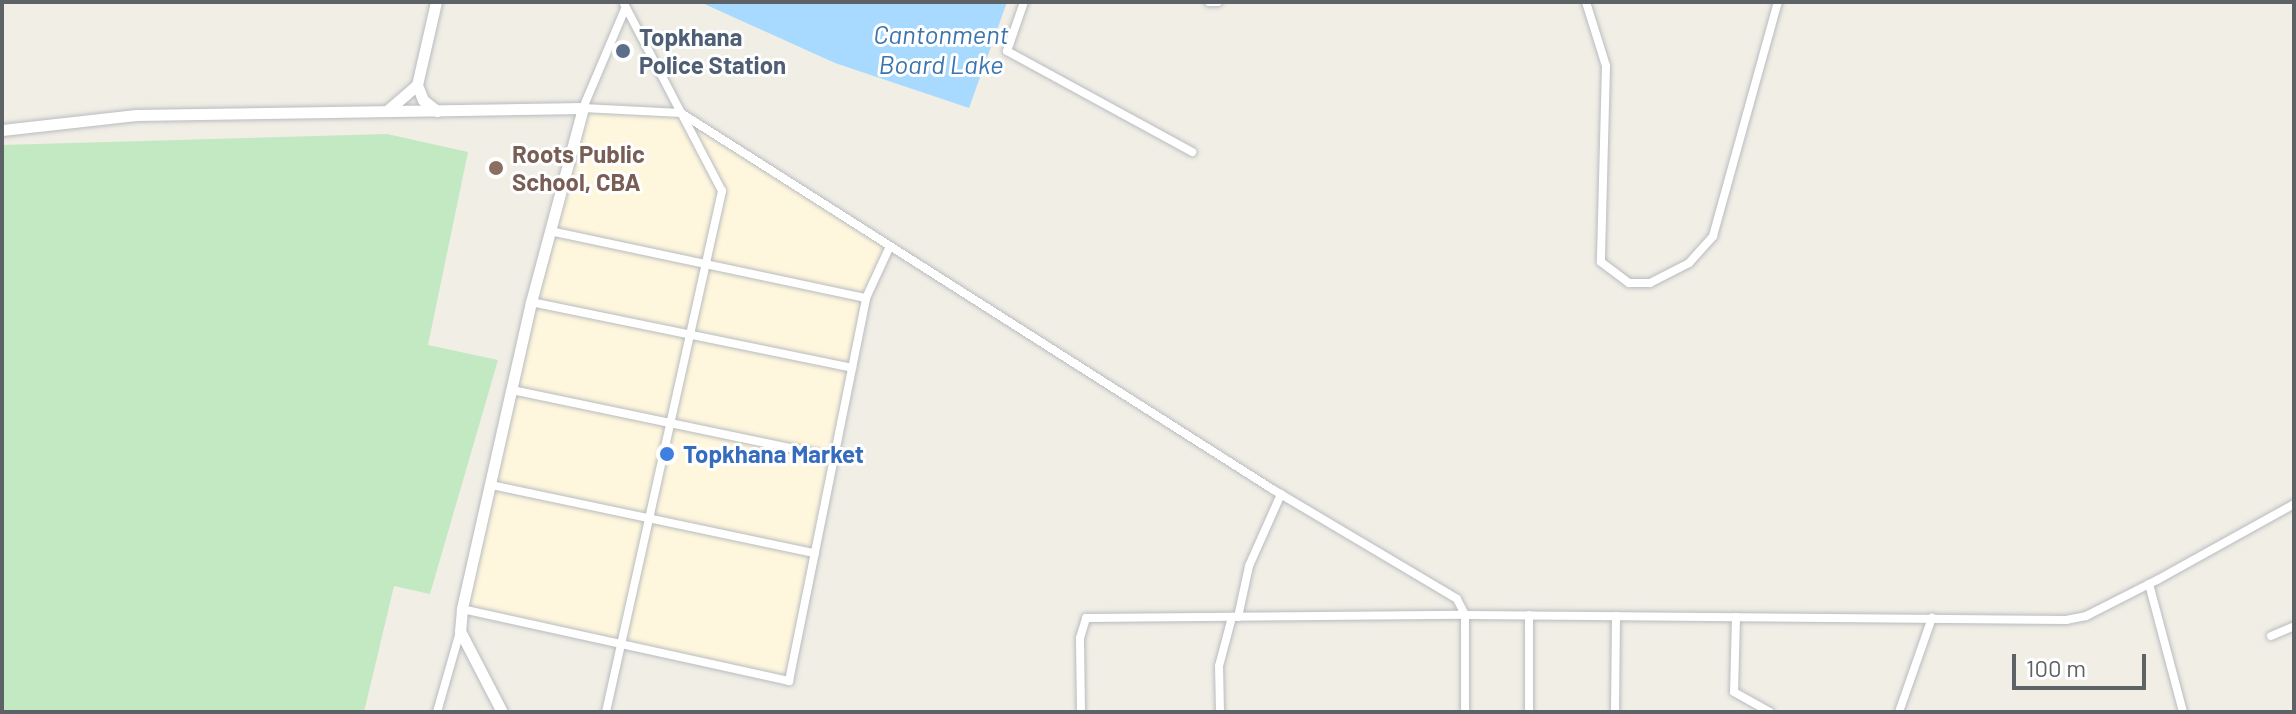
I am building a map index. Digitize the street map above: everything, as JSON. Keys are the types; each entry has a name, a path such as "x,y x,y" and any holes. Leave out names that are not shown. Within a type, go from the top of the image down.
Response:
{"street":[{"path":"436,2 417,85 423,100 438,111"},
{"path":"1024,2 1007,51 1192,152"},
{"path":"1209,2 1218,2"},
{"path":"1586,2 1606,66 1601,262 1629,283 1650,283 1689,263 1713,236 1778,2"},
{"path":"437,712 460,631 462,609 531,302 583,108 624,6"},
{"path":"606,712 709,261 722,191 624,6"},
{"path":"384,112 417,85"},
{"path":"2,130 136,115 583,108 681,113 1281,494 1457,599 1465,615 1465,712"},
{"path":"550,231 709,261 866,298"},
{"path":"462,609 789,681 866,298 890,246"},
{"path":"531,302 852,368"},
{"path":"512,390 834,457"},
{"path":"491,485 815,553"},
{"path":"1220,712 1219,666 1249,566 1281,494"},
{"path":"1081,712 1080,638 1086,618 1529,615 2066,620 2086,616 2149,584 2294,504"},
{"path":"2149,584 2183,712"},
{"path":"1529,615 1529,712"},
{"path":"1615,712 1616,616"},
{"path":"1736,617 1734,692 1770,712"},
{"path":"1899,712 1932,618"},
{"path":"2271,636 2294,626"},
{"path":"460,631 502,712"}],"shaded area":[{"name":"Topkhana Market","path":"583,108 681,113 890,246 866,298 789,681 462,609"}],"green space":[{"path":"387,134 468,152 428,345 498,360 430,594 394,586 364,712 2,712 2,145"}],"water":[{"name":"Cantonment Board Lake","path":"700,2 1007,2 969,108 835,63"}],"place":[{"name":"Topkhana Police Station","path":"623,51"},
{"name":"Roots Public School, CBA","path":"496,168"},
{"name":"Topkhana Market","path":"667,454"}]}
